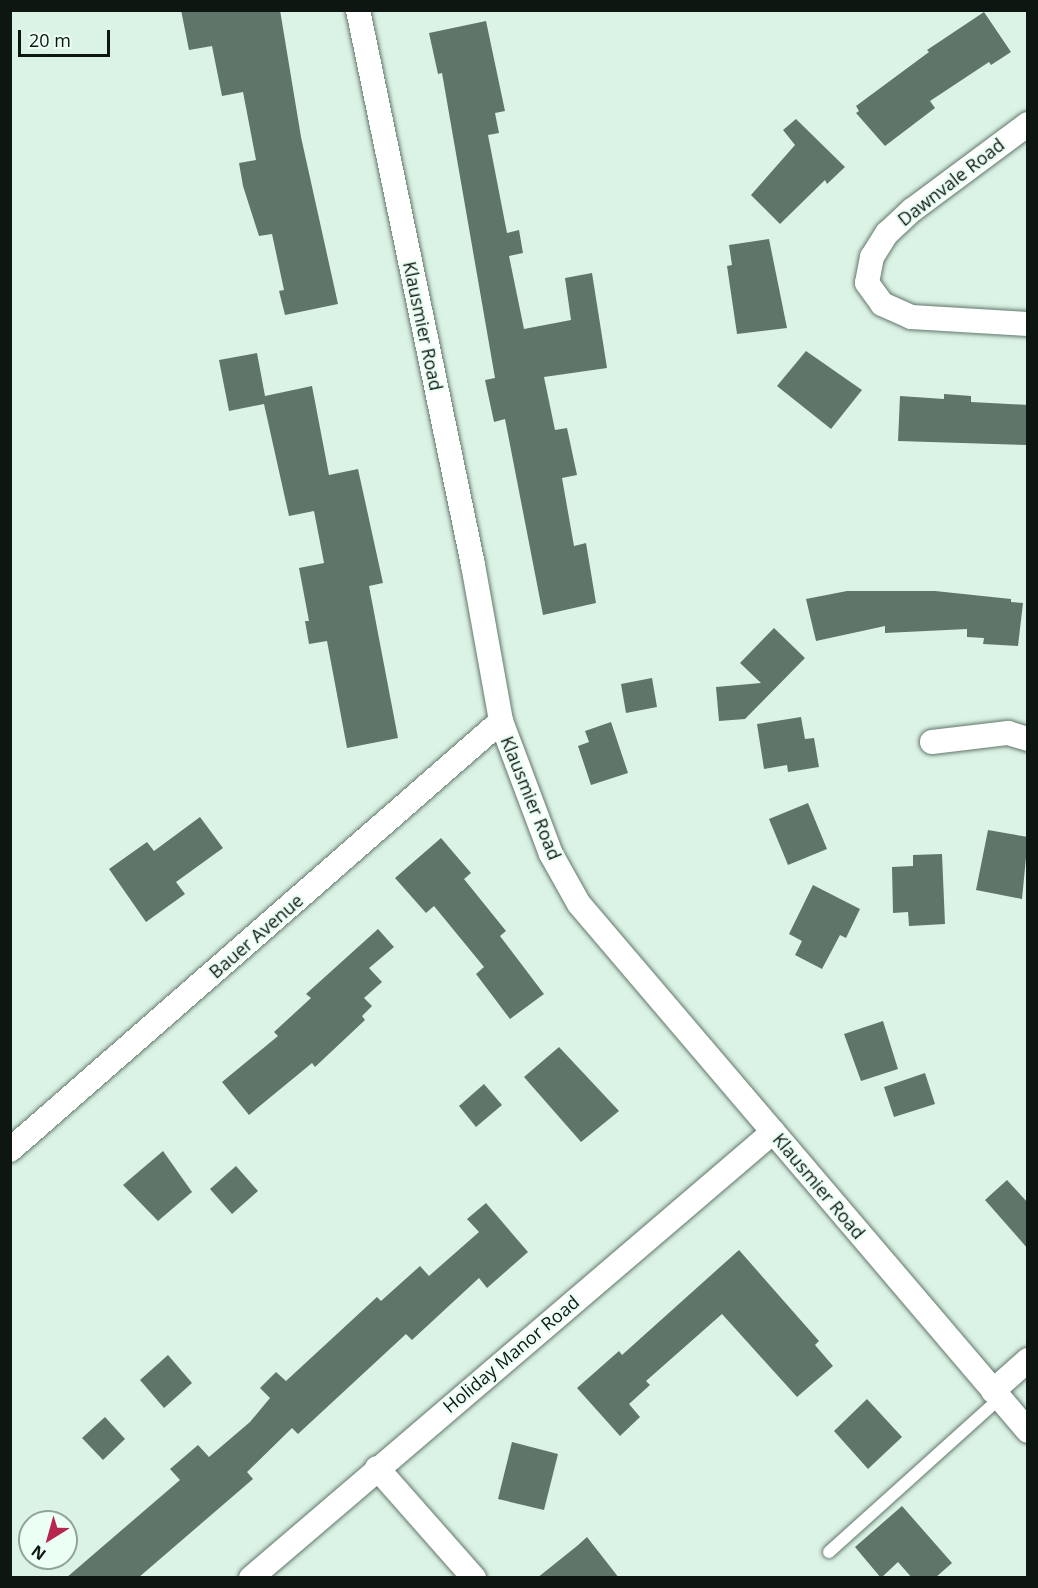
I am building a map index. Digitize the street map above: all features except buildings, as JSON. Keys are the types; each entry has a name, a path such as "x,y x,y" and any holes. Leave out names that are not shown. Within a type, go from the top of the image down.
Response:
{"street":[{"name":"Klausmier Road","path":"358,10 473,565 501,721 551,854 579,904 1028,1431"},
{"name":"Dawnvale Road","path":"1028,124 912,210 887,233 872,257 867,284 882,304 911,317 1028,324"},
{"name":"Bauer Avenue","path":"10,1150 501,721"},
{"path":"932,742 1008,733 1028,739"},
{"name":"Holiday Manor Road","path":"251,1578 377,1467 773,1132"},
{"path":"996,1395 1028,1360"},
{"path":"377,1467 474,1578"}],"lane":[{"path":"828,1552 996,1395"}]}
